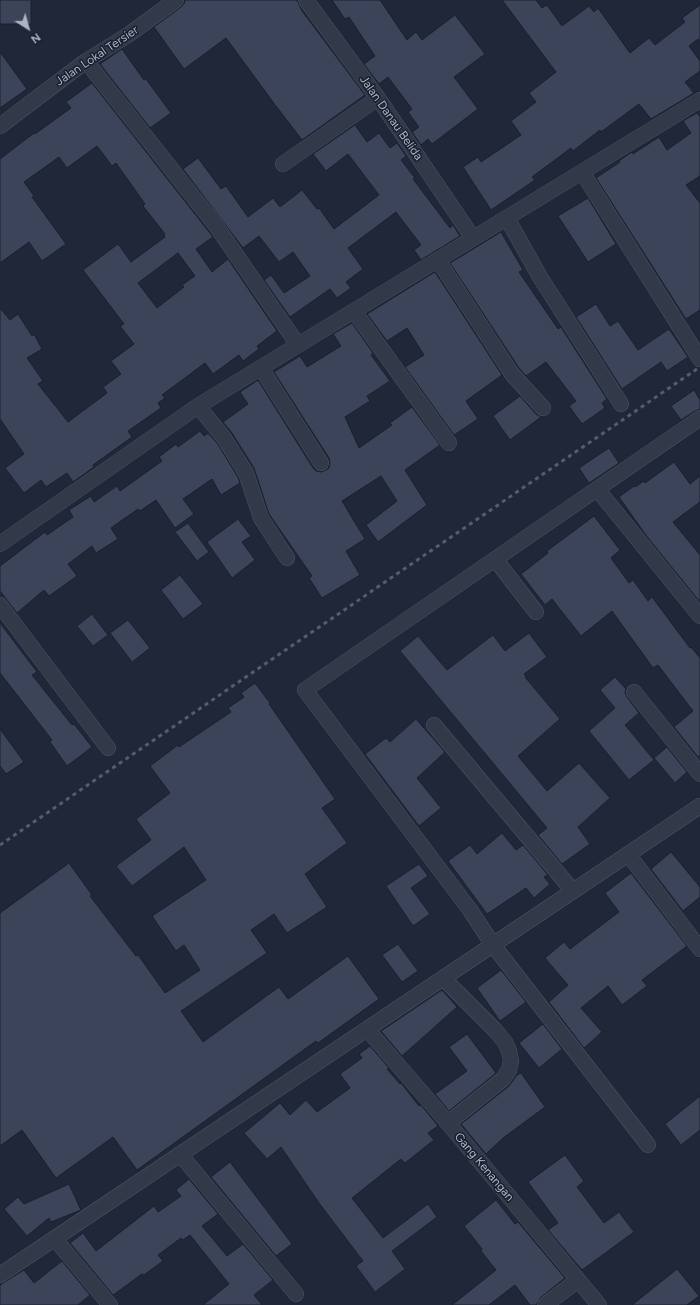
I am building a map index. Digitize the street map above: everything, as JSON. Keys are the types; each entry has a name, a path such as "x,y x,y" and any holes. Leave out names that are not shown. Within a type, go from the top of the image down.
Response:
{"street":[{"name":"Jalan Lokal Tersier","path":"0,126 86,61 128,35 176,0"},
{"name":"Jalan Danau Belida","path":"306,0 378,98 473,238"},
{"path":"86,61 217,227 298,345"},
{"path":"283,164 378,98"},
{"path":"0,544 198,406 700,100"},
{"path":"582,172 700,359"},
{"path":"507,218 540,277 621,404"},
{"path":"438,260 512,374 543,408"},
{"path":"354,311 448,443"},
{"path":"261,368 321,463"},
{"path":"198,406 224,438 246,473 261,518 287,558"},
{"path":"648,1145 493,945 470,910 305,690 700,418"},
{"path":"597,489 700,616"},
{"path":"495,559 536,612"},
{"path":"0,605 108,748"},
{"path":"634,692 700,774"},
{"path":"434,725 573,891"},
{"path":"0,1275 700,806"},
{"path":"628,854 700,949"},
{"path":"443,978 505,1042 511,1061 503,1079 448,1123"},
{"name":"Gang Kenangan","path":"367,1029 448,1123 599,1305"},
{"path":"180,1154 296,1294"},
{"path":"55,1239 110,1305"},
{"path":"545,1305 578,1280"}],"building":[{"path":"0,0 31,0 31,24 0,24"},
{"path":"185,0 297,0 302,11 365,95 302,140 226,38 184,69 154,27 181,7"},
{"path":"332,0 380,0 407,40 416,32 422,40 455,15 485,54 454,77 478,109 432,144 428,139 421,145 412,132 419,127 408,112 412,109 388,77 379,84 364,64 375,56 349,17 345,19"},
{"path":"502,0 536,0 542,8 547,5 562,26 589,6 594,12 598,8 630,53 649,38 655,45 685,22 682,18 700,5 700,42 698,39 689,46 700,61 700,71 685,82 694,93 651,119 639,104 601,132 600,130 573,151 571,148 532,177 535,180 491,210 463,167 478,157 481,162 521,135 511,121 536,102 529,93 556,72"},
{"path":"122,49 144,80 146,79 171,113 150,128 100,64"},
{"path":"0,52 27,89 0,108"},
{"path":"92,83 213,237 196,249 212,272 228,259 277,331 257,346 259,349 243,361 239,355 213,374 205,363 162,395 165,398 158,403 161,408 128,431 132,437 93,465 94,467 73,482 67,473 46,487 41,480 24,493 5,468 24,454 0,419 0,308 10,320 18,314 32,336 34,334 42,349 27,358 43,381 38,384 68,422 107,393 103,387 121,374 111,361 134,344 120,326 124,324 83,270 118,244 131,262 165,237 165,234 143,206 145,204 116,163 112,166 97,146 67,168 59,157 24,182 34,196 32,197 66,244 42,261 29,242 0,263 0,159 34,133 35,134 71,108 66,102","holes":["178,253 195,276 182,285 184,287 157,308 138,283"]},
{"path":"697,113 700,117 700,176 686,185 700,203 700,310 686,319 596,178 632,152 633,154 659,137 667,150 691,133 683,121"},
{"path":"355,125 367,142 379,133 390,148 397,143 406,156 401,160 415,178 413,179 450,228 453,225 460,236 421,260 414,250 421,245 396,212 348,248 363,269 346,282 351,288 337,298 330,289 290,317 264,280 271,275 284,293 310,276 293,252 279,262 259,236 243,248 183,169 198,158 221,189 226,186 248,217 273,198 280,207 302,190 317,209 319,208 334,229 379,195 348,154 326,171 313,154"},
{"path":"588,198 616,244 588,262 558,216"},
{"path":"501,232 523,270 519,272 558,329 561,327 607,399 602,403 605,408 582,424 569,406 576,401 546,362 526,376 519,368 450,263"},
{"path":"435,272 502,375 466,401 478,419 454,435 405,367 424,355 407,328 387,341 367,314"},
{"path":"596,304 610,326 618,321 638,350 669,329 688,357 667,371 661,362 622,389 576,317"},
{"path":"352,323 373,353 371,355 390,381 367,396 370,401 345,417 359,448 392,425 390,423 412,407 440,445 405,470 427,505 378,542 366,525 397,501 381,476 342,501 365,539 346,551 360,575 322,598 309,578 312,576 269,514 254,468 232,433 223,422 248,404 240,392 258,380 313,468 316,471 321,472 329,468 329,458 274,372 300,356 307,367 341,346 333,334"},
{"path":"694,390 700,400 700,409 681,420 671,406"},
{"path":"520,396 536,414 541,417 510,440 493,416"},
{"path":"200,431 204,436 208,433 217,443 238,477 240,483 221,495 212,479 183,499 194,514 175,528 156,500 140,511 138,509 111,528 118,539 96,553 92,546 68,564 77,576 49,596 44,590 17,613 0,591 0,566 45,532 47,535 73,517 69,510 91,496 94,502 117,486 120,491 162,461 159,457 176,444 178,447"},
{"path":"609,448 619,463 589,483 579,468"},
{"path":"674,462 690,484 700,476 700,502 673,522 700,555 700,602 648,538 619,497 634,486 635,487 644,481 645,483"},
{"path":"594,516 620,550 611,558 629,583 633,580 648,601 652,597 690,648 691,647 700,658 700,755 698,757 674,727 693,711 658,665 653,668 612,611 581,636 552,599 545,605 521,574 548,553 547,551"},
{"path":"238,519 251,536 242,542 255,560 232,578 207,542"},
{"path":"188,523 209,552 197,561 175,532"},
{"path":"180,575 203,604 183,619 161,590"},
{"path":"92,614 108,635 93,646 77,626"},
{"path":"128,620 150,648 132,662 110,633"},
{"path":"0,623 37,672 32,675 72,725 74,724 92,747 67,766 50,742 52,740 0,673"},
{"path":"529,633 547,657 524,674 526,676 525,677 560,719 518,756 547,791 579,763 610,798 578,827 590,844 562,864 538,835 547,828 400,651 418,636 447,670 493,635 505,651"},
{"path":"615,677 626,689 625,693 627,697 639,713 625,725 654,760 629,780 589,731 615,708 600,690"},
{"path":"255,683 335,799 322,808 347,843 305,874 327,907 287,933 274,914 251,930 267,953 181,1011 203,1042 279,987 288,999 348,956 379,999 318,1043 316,1041 137,1170 113,1137 56,1178 22,1130 0,1146 0,913 69,863 92,895 90,896 136,956 138,955 165,993 200,970 184,945 176,951 152,916 206,880 184,847 132,886 116,866 151,840 136,819 170,793 150,766 178,745 179,747 231,712 228,708 244,697 241,693"},
{"path":"416,719 445,752 417,778 441,808 419,826 365,754 386,738 390,742"},
{"path":"0,729 24,762 6,774 0,766"},
{"path":"667,747 687,772 675,783 654,758"},
{"path":"502,833 516,850 523,845 548,875 544,877 550,884 534,898 526,888 487,914 448,861 470,845 477,854"},
{"path":"671,852 700,887 700,897 683,911 651,869"},
{"path":"419,864 428,876 411,888 430,914 413,926 386,886"},
{"path":"631,873 687,946 642,980 647,986 622,1005 608,986 581,1008 602,1032 584,1048 549,1002 568,985 545,958 564,942 570,949 619,912 605,893"},
{"path":"398,944 418,971 402,982 382,955"},
{"path":"501,970 526,1002 500,1021 477,988"},
{"path":"442,990 457,1007 402,1056 381,1031"},
{"path":"543,1024 562,1049 539,1068 519,1043"},
{"path":"467,1034 496,1073 449,1111 435,1094 467,1071 449,1047"},
{"path":"370,1046 389,1068 387,1069 400,1084 401,1083 419,1106 421,1105 438,1126 428,1133 434,1140 405,1163 401,1159 352,1198 383,1238 428,1204 437,1217 392,1251 405,1269 375,1292 356,1266 363,1261 319,1203 281,1147 267,1159 244,1133 280,1103 290,1115 306,1100 317,1112 350,1088 340,1074 362,1058 359,1054"},
{"path":"521,1073 545,1107 503,1138 486,1154 461,1124 509,1086 517,1075"},
{"path":"700,1096 700,1130 681,1145 665,1124"},
{"path":"565,1155 584,1181 577,1187 604,1223 619,1212 634,1232 582,1270 548,1230 558,1223 528,1182"},
{"path":"230,1162 292,1244 276,1256 211,1177"},
{"path":"189,1179 218,1214 202,1226 227,1256 243,1244 273,1280 254,1295 262,1305 203,1305 229,1284 190,1235 183,1240 181,1238 158,1255 163,1261 113,1295 70,1243 83,1233 96,1251 154,1206 158,1212 181,1196 176,1190"},
{"path":"69,1184 81,1210 51,1222 49,1218 27,1236 4,1209 18,1197 24,1204"},
{"path":"496,1200 515,1224 518,1222 565,1278 540,1298 536,1305 530,1305 515,1285 489,1305 452,1305 496,1270 464,1226"},
{"path":"62,1261 90,1295 78,1305 0,1305 0,1285 24,1270 34,1283"},
{"path":"677,1269 699,1296 687,1305 632,1305"}],"railway":[{"path":"0,845 700,367"}]}
